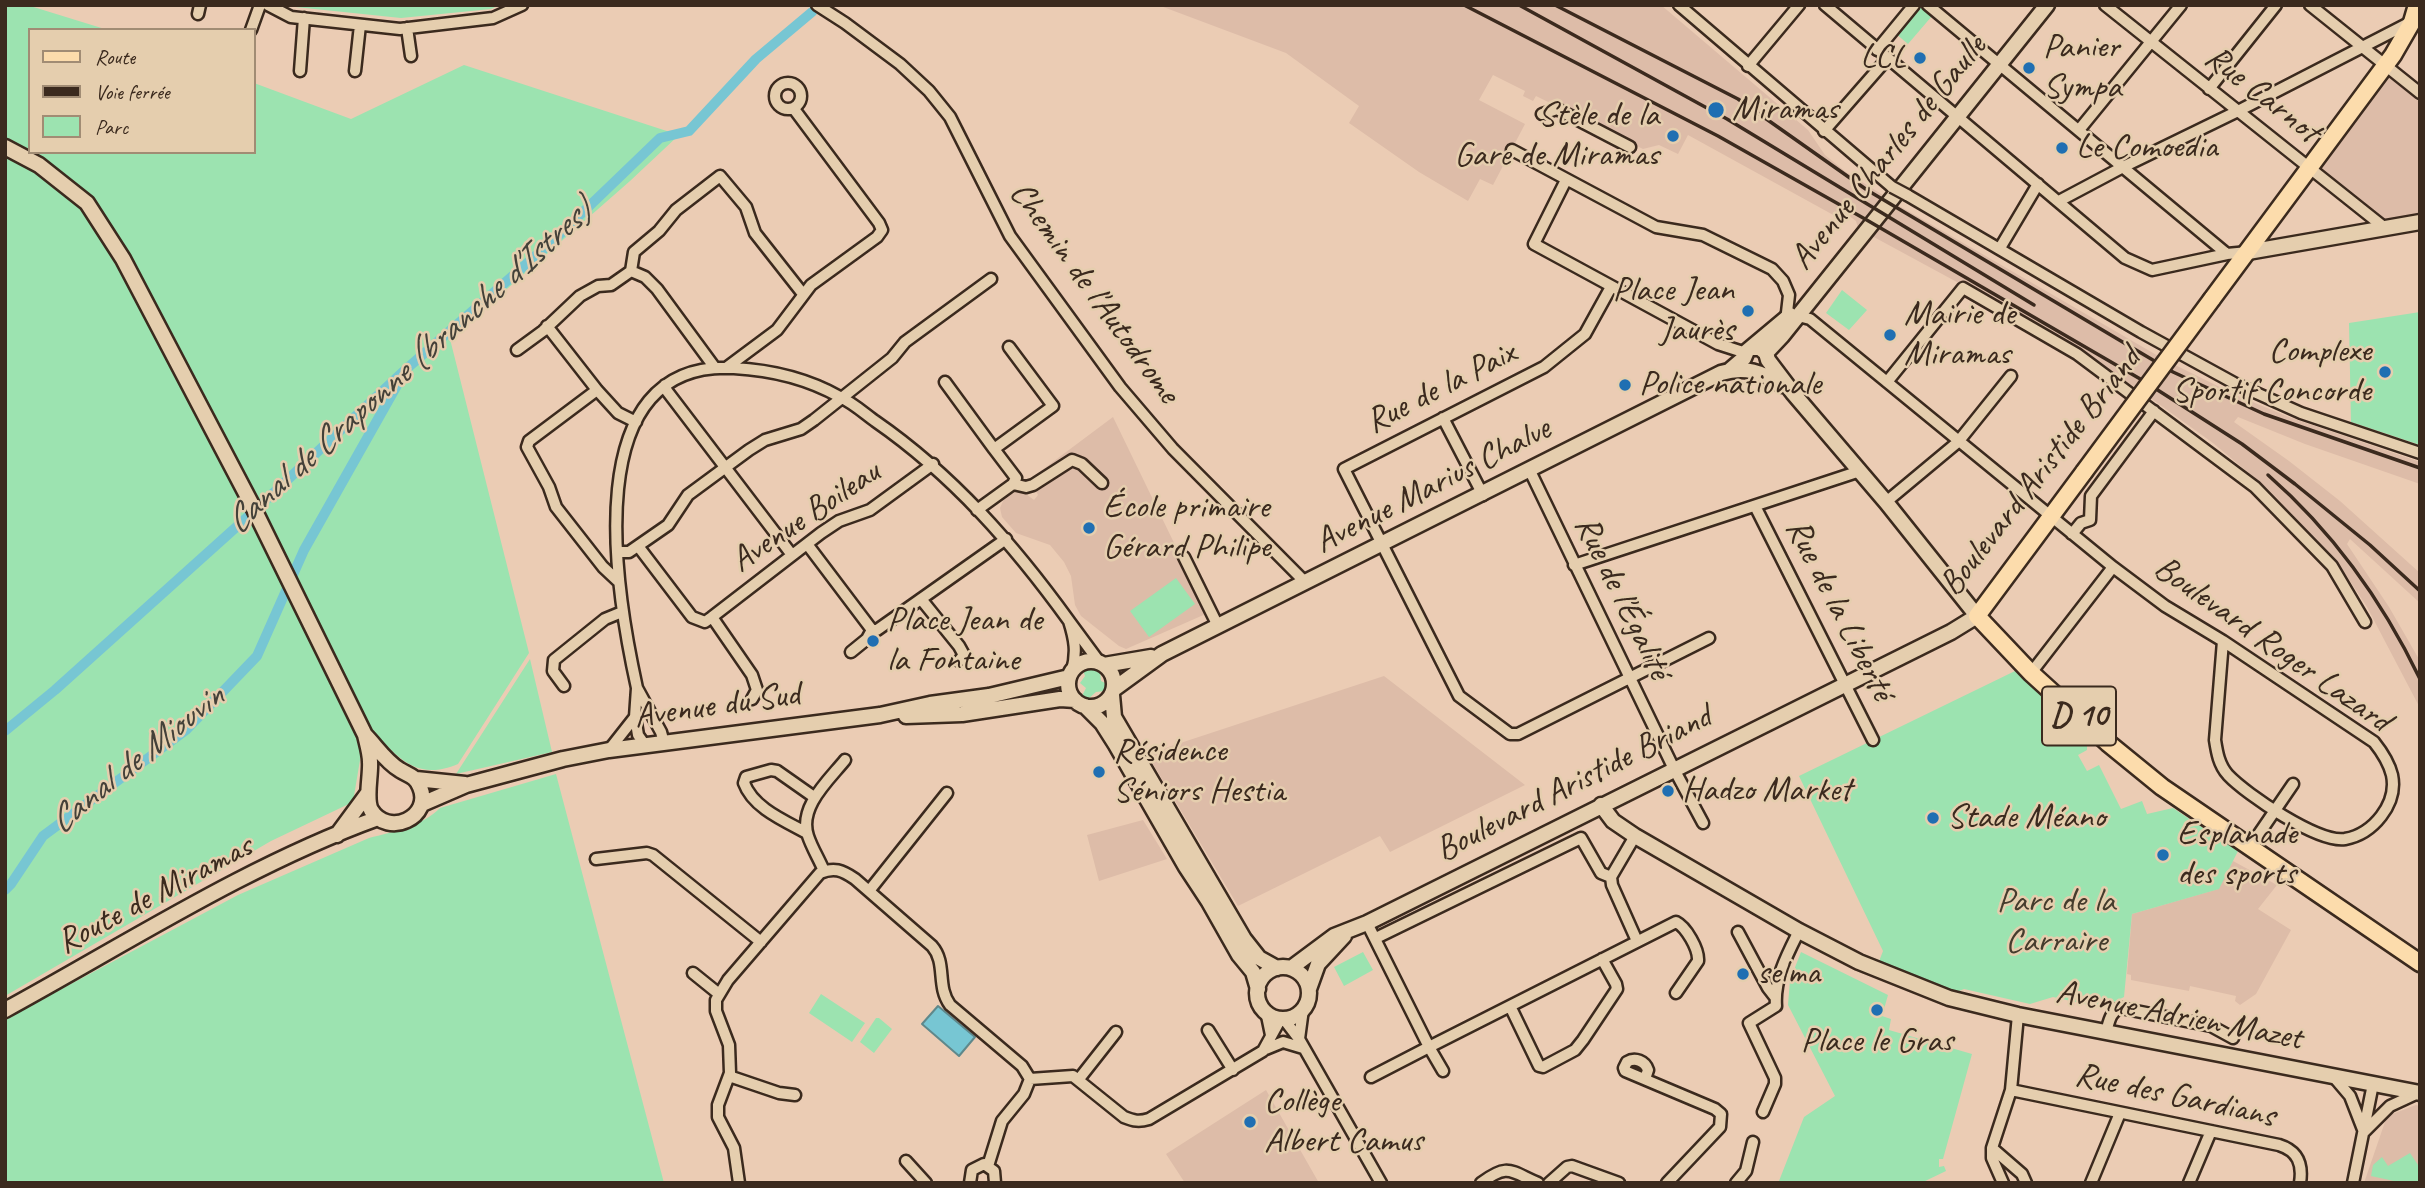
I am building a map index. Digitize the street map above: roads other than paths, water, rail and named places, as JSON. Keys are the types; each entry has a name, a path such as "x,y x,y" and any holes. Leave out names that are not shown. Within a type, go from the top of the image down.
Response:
{"main road":[{"name":"Avenue Charles de Gaulle","path":"1796,313 2047,5"},
{"name":"Boulevard Aristide Briand","path":"1284,968 1322,944 1951,632 1977,616 2385,65 2416,20 2417,5"},
{"path":"5,148 39,165 87,203 123,259 253,509 365,735 370,758 369,804 378,818 395,824 404,823 418,812 422,804 420,786 365,735"},
{"path":"2248,253 2420,222"},
{"path":"1755,359 1782,336 1796,313"},
{"path":"1755,359 1796,313"},
{"name":"Avenue Marius Chalve","path":"1113,692 1162,654 1755,359"},
{"path":"1755,359 1793,393 1886,502 1977,616"},
{"name":"D 10","path":"1977,616 2031,673 2108,743 2162,787 2420,963"},
{"name":"Avenue Marius Chalve","path":"1102,664 1162,654"},
{"path":"1085,662 1102,664 1113,676 1114,717 1244,939 1259,958 1303,976 1309,996 1303,1009 1292,1017 1282,1018 1266,1012 1260,1003 1252,972 1186,867 1116,745 1102,723 1069,690 1071,674 1085,662"},
{"name":"Avenue du Sud","path":"466,785 562,759 609,750 880,715 930,704 989,696 1071,674"},
{"path":"1080,703 1098,706 1113,692"},
{"name":"Avenue du Sud","path":"880,715 962,713 1060,699 1080,703"},
{"path":"369,789 375,777 400,770"},
{"path":"415,779 466,785"},
{"path":"422,804 466,785"},
{"name":"Route de Miramas","path":"336,836 369,789"},
{"name":"Avenue Adrien Mazet","path":"1601,805 1613,821 1635,836 1799,931 1859,962 1949,998 2018,1015 2419,1093"},
{"name":"Route de Miramas","path":"5,1010 210,894 378,818"},
{"name":"Boulevard Aristide Briand","path":"1308,989 1318,964 1350,930"},
{"path":"1258,989 1262,978 1284,968"}],"street":[{"path":"252,28 260,5"},
{"path":"268,5 291,17 407,29 493,18 522,5"},
{"name":"Chemin de l'Autodrome","path":"817,5 889,56 929,91 950,117 1010,236 1120,387 1173,449 1306,583"},
{"path":"1679,5 1889,185 2234,383 2301,413 2420,453"},
{"path":"1748,66 1798,5"},
{"path":"1825,5 2125,258 2152,270 2227,254 2248,253"},
{"path":"1877,50 1914,5"},
{"path":"1928,5 2227,254"},
{"name":"Rue Carnot","path":"2105,5 2385,228"},
{"path":"2079,130 2181,5"},
{"path":"2209,89 2276,5"},
{"path":"2310,5 2420,93"},
{"path":"300,71 304,18"},
{"path":"2059,201 2416,20"},
{"path":"355,71 360,25"},
{"path":"407,29 411,56"},
{"path":"1825,131 1888,59"},
{"path":"726,368 777,330 811,285 877,237 882,230 794,109"},
{"path":"1542,114 1557,109 1630,146"},
{"path":"1512,149 1656,227 1703,235 1772,269 1786,287 1796,313"},
{"path":"517,350 580,296 598,286 611,285 631,271 634,252 659,231 676,210 720,176 746,207 755,233 803,294"},
{"path":"1566,180 1534,244 1717,344 1755,359"},
{"path":"2000,248 2038,184"},
{"path":"631,271 645,277 657,289 715,368"},
{"path":"618,552 629,552 668,525 688,495 765,440 801,429 892,358 905,342 991,279"},
{"name":"Rue de la Paix","path":"1382,545 1344,469 1544,367 1585,334 1611,287"},
{"path":"1887,382 1963,288 2077,354 2256,487 2332,566 2365,622"},
{"name":"Boulevard Roger Lazard","path":"1796,313 1810,319 1958,442 2165,606 2224,641 2374,742 2385,757 2392,777 2387,808 2376,823 2344,839 2322,836 2302,827 2228,775 2217,754 2216,740 2224,641"},
{"path":"548,326 618,413 636,422"},
{"path":"994,449 1053,406 1009,346"},
{"path":"645,745 638,734 635,717 637,688 622,612 618,552 618,485 627,442 640,414 665,385 681,375 704,368 753,369 786,375 842,398 899,437 933,464 1006,539 1102,664"},
{"path":"1886,502 1958,442 2011,376"},
{"path":"945,382 1016,478 1013,484 978,510"},
{"path":"665,385 792,555"},
{"path":"597,390 528,441 527,447 549,487 556,507 603,567 619,582"},
{"path":"2072,534 2081,523 2090,520 2091,496 2154,411"},
{"path":"1443,418 1483,495"},
{"path":"1013,484 1026,487 1033,485 1072,460 1082,464 1102,483"},
{"name":"Avenue Boileau","path":"712,617 839,521 870,510 933,464"},
{"name":"Rue de l'Égalité","path":"1530,471 1674,769 1703,823"},
{"path":"1574,565 1860,471"},
{"name":"Rue de la Liberté","path":"1755,506 1873,740"},
{"path":"872,630 877,630 1006,539"},
{"path":"807,544 872,630"},
{"path":"1382,545 1460,696 1510,734 1518,734 1709,638"},
{"path":"638,546 692,617 705,622 712,617 752,675 757,690 752,699"},
{"path":"1184,557 1219,626"},
{"path":"2031,673 2113,567"},
{"path":"921,599 959,646 964,655 959,662"},
{"path":"564,686 553,671 554,660 605,619 622,612"},
{"path":"1069,621 1076,656 1071,674"},
{"path":"851,652 867,639 872,630"},
{"path":"637,688 661,732 664,743"},
{"path":"609,750 635,717"},
{"path":"824,871 807,833 808,816 814,797 845,761"},
{"path":"807,833 763,806 751,795 744,783 746,777 751,774 777,771 814,797"},
{"path":"2249,847 2293,784"},
{"path":"869,891 947,793"},
{"path":"1635,836 1611,877 1637,941"},
{"path":"1376,938 1581,838 1601,873 1611,877"},
{"path":"596,859 647,853 653,855 761,942"},
{"path":"739,1183 734,1149 718,1117 718,1105 729,1076 729,1045 716,1011 716,1000 820,873 831,868 842,871 869,891 939,954 943,996 953,1008 1021,1066 1030,1079"},
{"path":"1371,1077 1676,922 1683,925 1699,955 1698,961 1676,993"},
{"path":"1367,923 1443,1071"},
{"path":"1763,1112 1775,1078 1749,1023 1776,1006 1779,975 1799,931"},
{"path":"1738,932 1775,997"},
{"path":"1510,1006 1539,1066 1543,1068 1575,1050 1617,989 1602,959"},
{"path":"693,973 719,994"},
{"path":"2106,1032 2115,1009 2121,1008 2211,1026 2233,1038"},
{"path":"1301,1043 1303,1009"},
{"path":"1266,1012 1271,1035"},
{"path":"2003,1183 1992,1158 1992,1148 2011,1090 2018,1015"},
{"path":"1263,1051 1282,1018 1301,1043 1381,1183"},
{"path":"1208,1030 1233,1070"},
{"path":"1079,1079 1116,1032"},
{"path":"1030,1079 1073,1076 1124,1117 1141,1121 1149,1119 1274,1044 1301,1043"},
{"path":"729,1076 779,1093 794,1095"},
{"path":"2333,1076 2350,1096 2364,1132"},
{"path":"988,1166 1002,1121 1024,1094 1030,1079"},
{"path":"1645,1079 1721,1114 1720,1127 1667,1183"},
{"path":"2353,1183 2373,1084"},
{"name":"Rue des Gardians","path":"2011,1090 2287,1148 2294,1153 2302,1166 2300,1183"},
{"path":"2364,1132 2390,1106 2419,1093"},
{"path":"2091,1183 2120,1113"},
{"path":"2189,1183 2211,1131"},
{"path":"1736,1183 1746,1171 1753,1142"},
{"path":"1992,1148 2022,1174 2026,1183"},
{"path":"906,1161 926,1183"},
{"path":"970,1183 970,1174 975,1167 988,1166 994,1171 995,1183"},
{"path":"1552,1182 1567,1167 1572,1166 1619,1183"},
{"path":"1481,1183 1496,1171 1507,1169 1538,1183"}],"water":[{"path":"938,1006 975,1037 959,1056 922,1024"}],"waterway":[{"name":"Canal de Craponne (branche d'Istres)","path":"5,731 55,690 253,512 404,371 556,238 660,138 689,131 756,59 812,12"},
{"name":"Canal de Miouvin","path":"5,890 43,836 186,730 257,656 304,550 400,380"}],"railway":[{"path":"1464,5 1718,136 2142,380 2242,444 2295,484 2370,545 2420,591"},
{"path":"1519,5 1727,119 2034,305"},
{"path":"1555,5 1738,99 1867,190 2173,372 2264,414 2420,468"},
{"path":"2268,475 2314,520 2354,569 2390,623 2420,679"}],"place":[{"name":"LCL","path":"1920,58"},
{"name":"Panier Sympa","path":"2029,68"},
{"name":"Miramas","path":"1716,110"},
{"name":"Stèle de la Gare de Miramas","path":"1673,136"},
{"name":"Le Comoedia","path":"2062,148"},
{"name":"Place Jean Jaurès","path":"1748,311"},
{"name":"Mairie de Miramas","path":"1890,335"},
{"name":"Complexe Sportif Concorde","path":"2385,372"},
{"name":"Police nationale","path":"1625,385"},
{"name":"École primaire Gérard Philipe","path":"1089,528"},
{"name":"Place Jean de la Fontaine","path":"873,641"},
{"name":"Résidence Séniors Hestia","path":"1099,772"},
{"name":"Hadzo Market","path":"1668,791"},
{"name":"Stade Méano","path":"1933,818"},
{"name":"Esplanade des sports","path":"2163,855"},
{"name":"selma","path":"1743,974"},
{"name":"Place le Gras","path":"1877,1010"},
{"name":"Collège Albert Camus","path":"1250,1122"}],"park label":[{"name":"Parc de la Carraire","path":"2056,922"}]}
